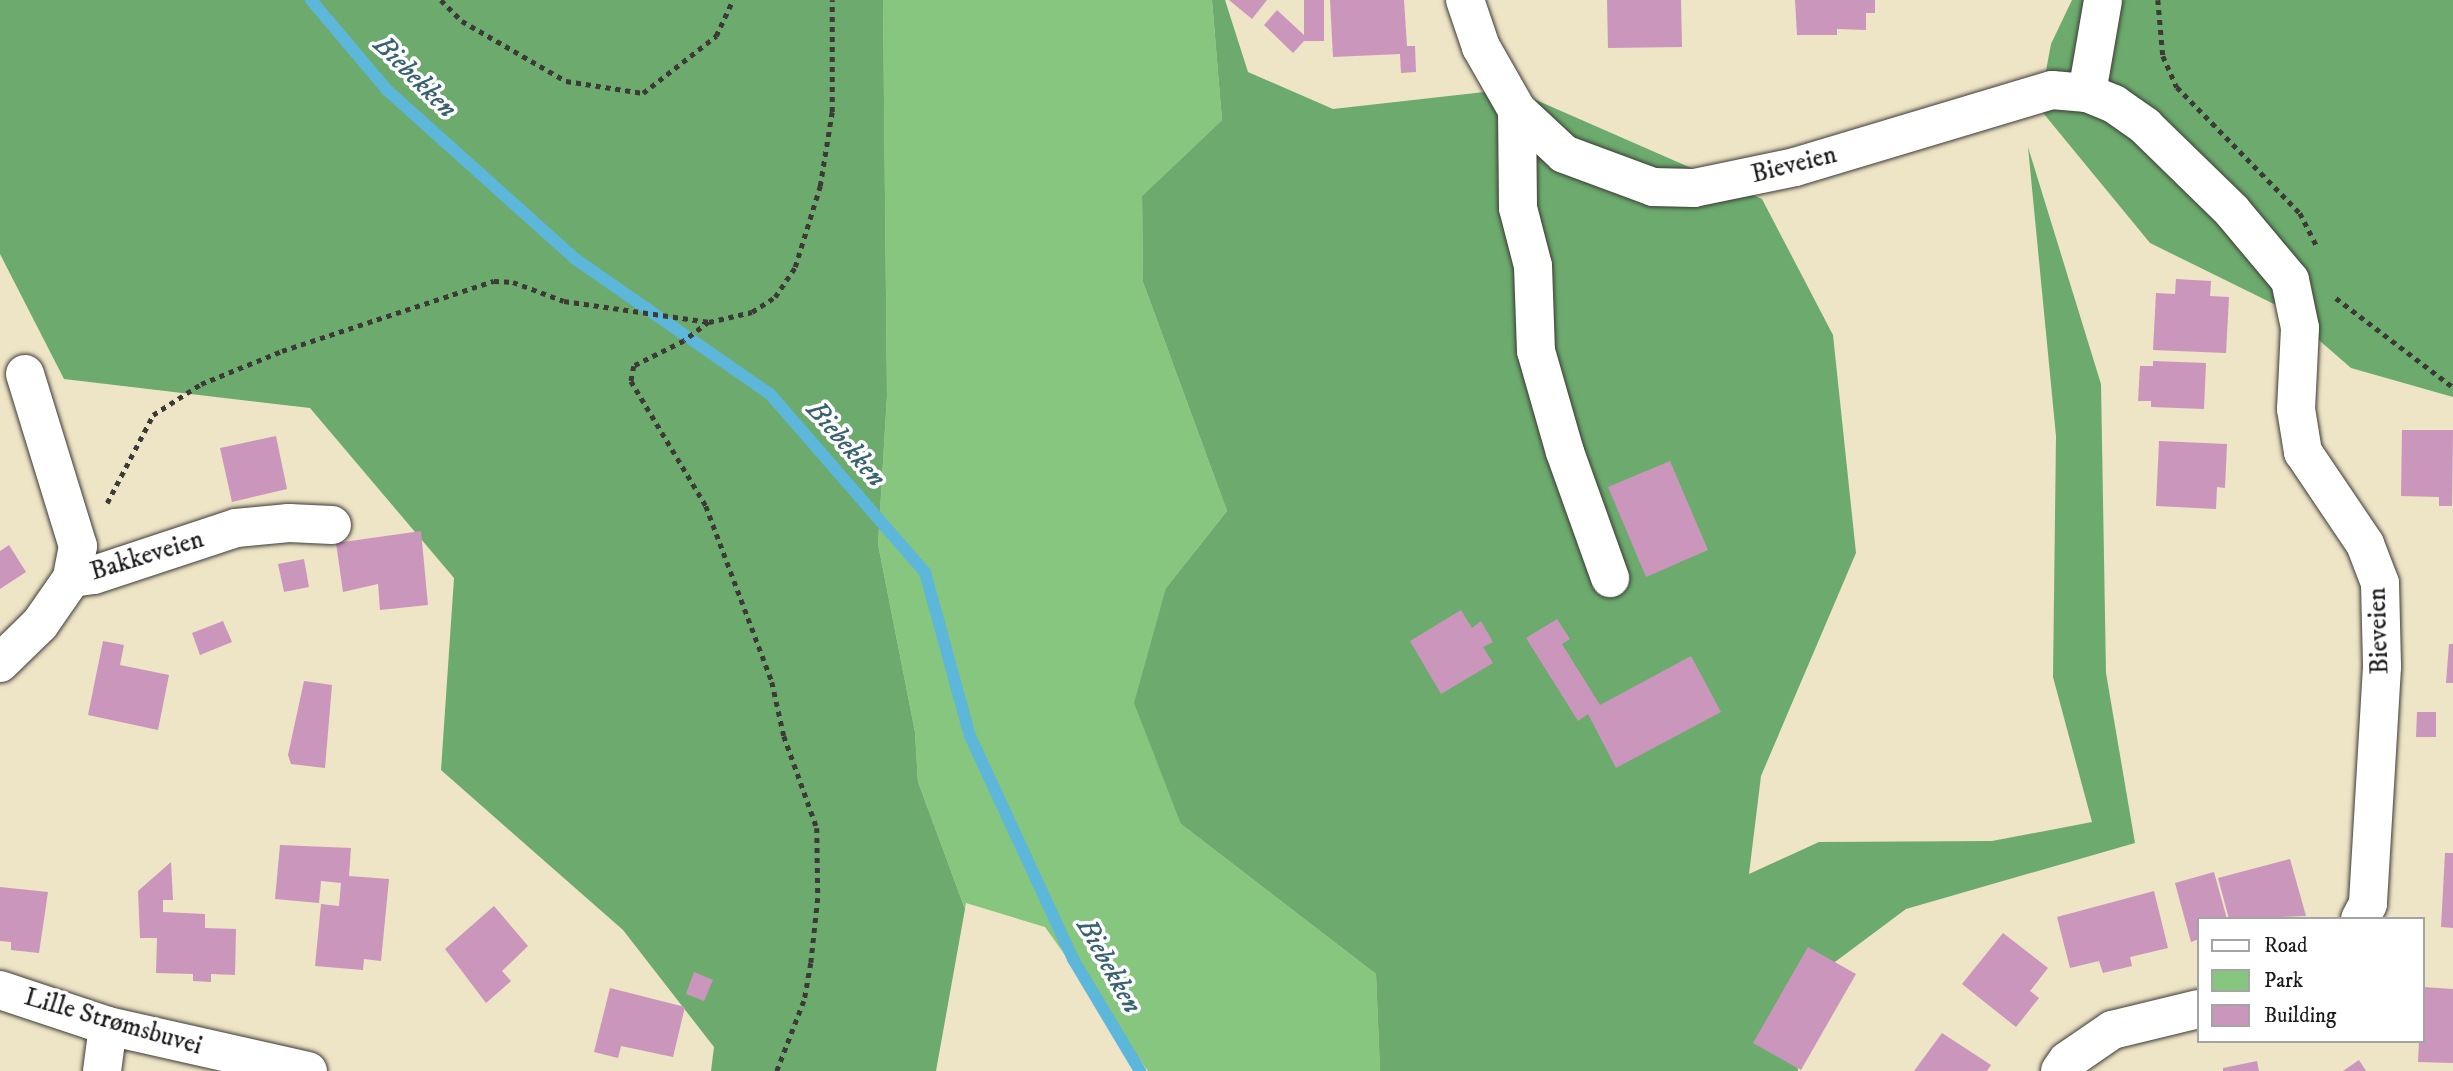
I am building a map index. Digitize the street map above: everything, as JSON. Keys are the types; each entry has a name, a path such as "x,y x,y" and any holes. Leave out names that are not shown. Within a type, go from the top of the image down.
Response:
{"street":[{"name":"Bieveien","path":"1465,0 1481,47 1517,110 1564,155 1601,172 1653,187 1694,188 1795,167 2052,90 2087,93 2114,104 2145,126 2232,211 2290,280 2300,328 2296,408 2303,452 2365,544 2380,583 2382,667 2368,904 2361,917"},
{"path":"2087,93 2103,0"},
{"name":"Bieveien","path":"1517,110 1518,208 1532,266 1536,351 1610,578"},
{"path":"25,374 75,562"},
{"name":"Bakkeveien","path":"0,663 40,624 75,562 94,575 236,528 289,523 332,525"},
{"name":"Lille Strømsbuvei","path":"0,990 108,1026 308,1071"},
{"path":"2060,1071 2067,1061 2112,1030 2198,1009"},
{"path":"102,1071 108,1026"}],"path":[{"path":"441,0 462,21 566,80 643,93 716,36 733,0"},
{"path":"777,1071 804,1001 811,963 818,898 817,828 784,736 772,682 706,506 631,381 634,366 684,341 709,322 752,312 775,297 795,267 820,186 832,112 832,0"},
{"path":"2158,0 2163,56 2177,87 2300,213 2323,258"},
{"path":"2290,280 2329,292 2453,387"},
{"path":"75,562 153,415 201,384 282,351 494,281 513,282 564,301 672,314 709,322"}],"green space":[{"path":"0,0 883,0 887,396 878,544 915,732 918,782 965,909 936,1071 711,1071 714,1047 623,930 441,770 454,578 310,408 64,379 0,254"},
{"path":"883,0 1212,0 1222,120 1142,196 1143,282 1227,511 1166,588 1181,824 1376,974 1380,1071 1148,1071 1045,927 966,903 965,909 918,782 915,732 878,544 887,396"},
{"path":"1212,0 1225,0 1248,72 1333,109 1511,89 1762,199 1833,335 1856,553 1761,776 1749,874 1819,842 1992,841 2092,822 2053,677 2056,436 2028,147 2101,384 2106,673 2135,843 1906,909 1788,997 1798,1071 1380,1071 1376,974 1181,824 1134,703 1166,588 1227,511 1143,282 1142,196 1222,120"},
{"path":"2072,0 2453,0 2453,397 2351,368 2282,308 2150,243 2039,108 2051,44"}],"building":[{"path":"1229,0 1267,0 1252,19"},
{"path":"1304,0 1324,0 1324,41 1304,41 1293,53 1264,25 1277,10 1304,35"},
{"path":"1330,0 1404,0 1407,46 1415,46 1416,72 1401,73 1400,54 1333,57"},
{"path":"1607,0 1681,0 1682,47 1608,48"},
{"path":"1795,0 1875,0 1875,13 1866,13 1866,30 1837,29 1837,35 1797,35"},
{"path":"2176,279 2211,281 2210,296 2229,297 2226,353 2153,350 2156,293 2175,294"},
{"path":"2153,361 2206,363 2204,409 2151,407 2151,401 2138,401 2140,366 2153,366"},
{"path":"2402,430 2453,430 2452,506 2439,506 2439,497 2401,496"},
{"path":"276,436 287,489 232,502 220,448"},
{"path":"2159,441 2227,444 2225,488 2217,487 2216,509 2156,506"},
{"path":"1670,461 1708,550 1646,577 1608,487"},
{"path":"421,531 428,605 380,610 378,584 343,592 336,543"},
{"path":"9,545 26,572 0,589 0,551"},
{"path":"304,559 309,587 284,592 278,564"},
{"path":"1461,610 1472,628 1481,621 1493,642 1483,647 1493,663 1441,694 1410,641"},
{"path":"1557,619 1570,639 1562,644 1600,705 1691,656 1721,712 1616,768 1588,714 1578,721 1526,638"},
{"path":"223,621 232,642 200,655 192,633"},
{"path":"103,641 124,645 120,665 169,675 158,730 88,715"},
{"path":"2449,644 2453,644 2453,683 2446,683"},
{"path":"304,681 332,685 325,768 291,764 288,755"},
{"path":"2417,712 2436,712 2436,737 2416,737"},
{"path":"280,845 351,848 349,876 389,879 381,961 364,959 363,970 315,966 321,904 339,906 341,883 321,881 319,903 275,899"},
{"path":"2445,853 2453,853 2453,928 2441,927"},
{"path":"2290,859 2306,916 2228,917 2218,878"},
{"path":"171,862 173,900 163,900 163,912 205,914 205,928 236,929 235,975 211,974 211,982 193,981 193,974 156,973 157,938 140,938 138,891"},
{"path":"2214,872 2226,917 2198,917 2198,939 2191,942 2175,883"},
{"path":"0,887 48,892 39,953 11,950 11,942 0,941"},
{"path":"2154,891 2168,948 2130,957 2132,966 2103,973 2099,961 2070,968 2057,917"},
{"path":"494,906 528,946 502,971 511,981 486,1003 445,949"},
{"path":"2003,933 2048,968 2030,991 2039,998 2016,1027 1962,984"},
{"path":"1808,947 1856,974 1801,1070 1753,1043"},
{"path":"694,972 713,980 704,1001 686,994"},
{"path":"2425,987 2453,989 2453,1063 2418,1062 2419,1043 2425,1043"},
{"path":"610,988 685,1007 673,1057 621,1046 618,1058 594,1052"},
{"path":"1942,1033 1991,1065 1987,1071 1914,1071"},
{"path":"2359,1060 2366,1071 2343,1071"},
{"path":"2257,1061 2259,1071 2223,1071 2223,1068"}],"waterway":[{"name":"Biebekken","path":"311,0 387,90 574,258 770,394 925,572 970,736 1073,959 1140,1071"}]}
